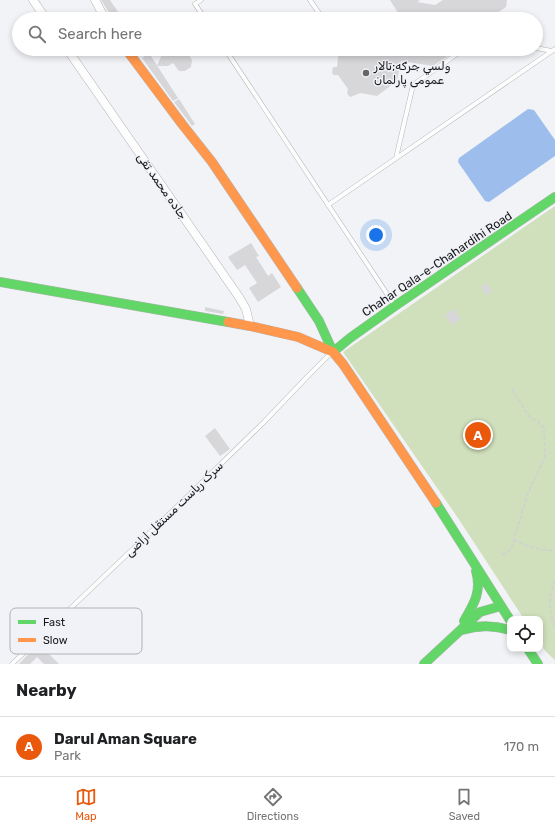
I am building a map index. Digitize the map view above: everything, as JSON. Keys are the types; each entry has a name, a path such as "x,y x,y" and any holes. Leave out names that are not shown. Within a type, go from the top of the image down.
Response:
{"main road":[{"path":"131,56 212,162 319,321 333,352 343,364 443,514 507,616"},
{"name":"Chahar Qala-e-Chahardihi Road","path":"333,352 395,306 555,198"},
{"path":"0,282 250,326 298,337 333,352"},
{"path":"459,631 475,604 479,588 478,576 470,557"},
{"path":"424,664 480,612 501,606"},
{"path":"459,631 478,626 498,626 507,629"},
{"path":"530,652 538,664"}],"street":[{"path":"33,0 41,12"},
{"path":"95,0 101,12"},
{"name":"جاده محمد تقی","path":"72,56 239,297 246,309 250,326"}],"lane":[{"path":"200,12 195,4 201,0"},
{"path":"310,0 318,12"},
{"path":"543,49 554,50"},
{"path":"328,205 554,50"},
{"path":"230,56 395,306"},
{"path":"396,158 413,85 454,56"},
{"name":"سرک ریاست مستقل اراضی","path":"71,608 264,422 333,352"},
{"name":"سرک ریاست مستقل اراضی","path":"12,664 22,654"}],"path":[{"path":"502,555 511,549 527,496 545,456 544,428 538,421 530,418 512,389"},
{"path":"514,539 531,547 555,551"},
{"path":"555,581 550,600 551,618 555,626"}],"green space":[{"path":"555,206 555,660 543,647 543,616 522,616 458,518 343,352"}],"water":[{"path":"528,109 534,110 555,140 555,156 489,202 485,201 458,162 459,158"}],"building":[{"path":"101,0 110,0 118,12 109,12"},
{"path":"390,0 420,0 417,2 435,5 443,0 507,0 506,7 498,12 398,12"},
{"path":"145,56 151,56 178,98 173,101 142,58"},
{"path":"161,56 189,56 192,60 191,67 185,71 179,71 173,63 168,66 157,66"},
{"name":"ولسي جرګه;تالار عمومی پارلمان","path":"338,56 448,56 433,66 401,61 397,81 377,96 360,93 350,97 347,93 348,89 338,75 333,75 333,67 337,67"},
{"path":"179,99 195,124 192,126 174,102"},
{"path":"251,243 259,256 256,257 268,276 272,273 281,287 258,302 249,288 257,283 245,265 237,270 228,257"},
{"path":"487,283 492,291 486,295 481,287"},
{"path":"205,307 224,311 223,314 205,311"},
{"path":"454,309 461,319 452,325 445,315"},
{"path":"215,428 230,449 220,456 205,436"},
{"path":"28,654 49,654 59,664 44,664 37,657 30,664 19,664"}],"traffic: fast":[{"path":"297,288 319,321 333,352 395,306 555,197"},
{"path":"0,282 228,322"},
{"path":"436,503 507,616"},
{"path":"464,621 476,597 478,585 476,571"},
{"path":"424,664 480,612 501,606"},
{"path":"462,630 486,626 507,629"},
{"path":"530,652 538,664"}],"traffic: slow":[{"path":"131,56 212,162 297,288"},
{"path":"228,322 298,337 333,352 343,364 436,503"}],"place":[{"name":"ولسي جرګه;تالار عمومی پارلمان","path":"366,73"},
{"name":"Darul Aman Square","path":"478,435"}]}
